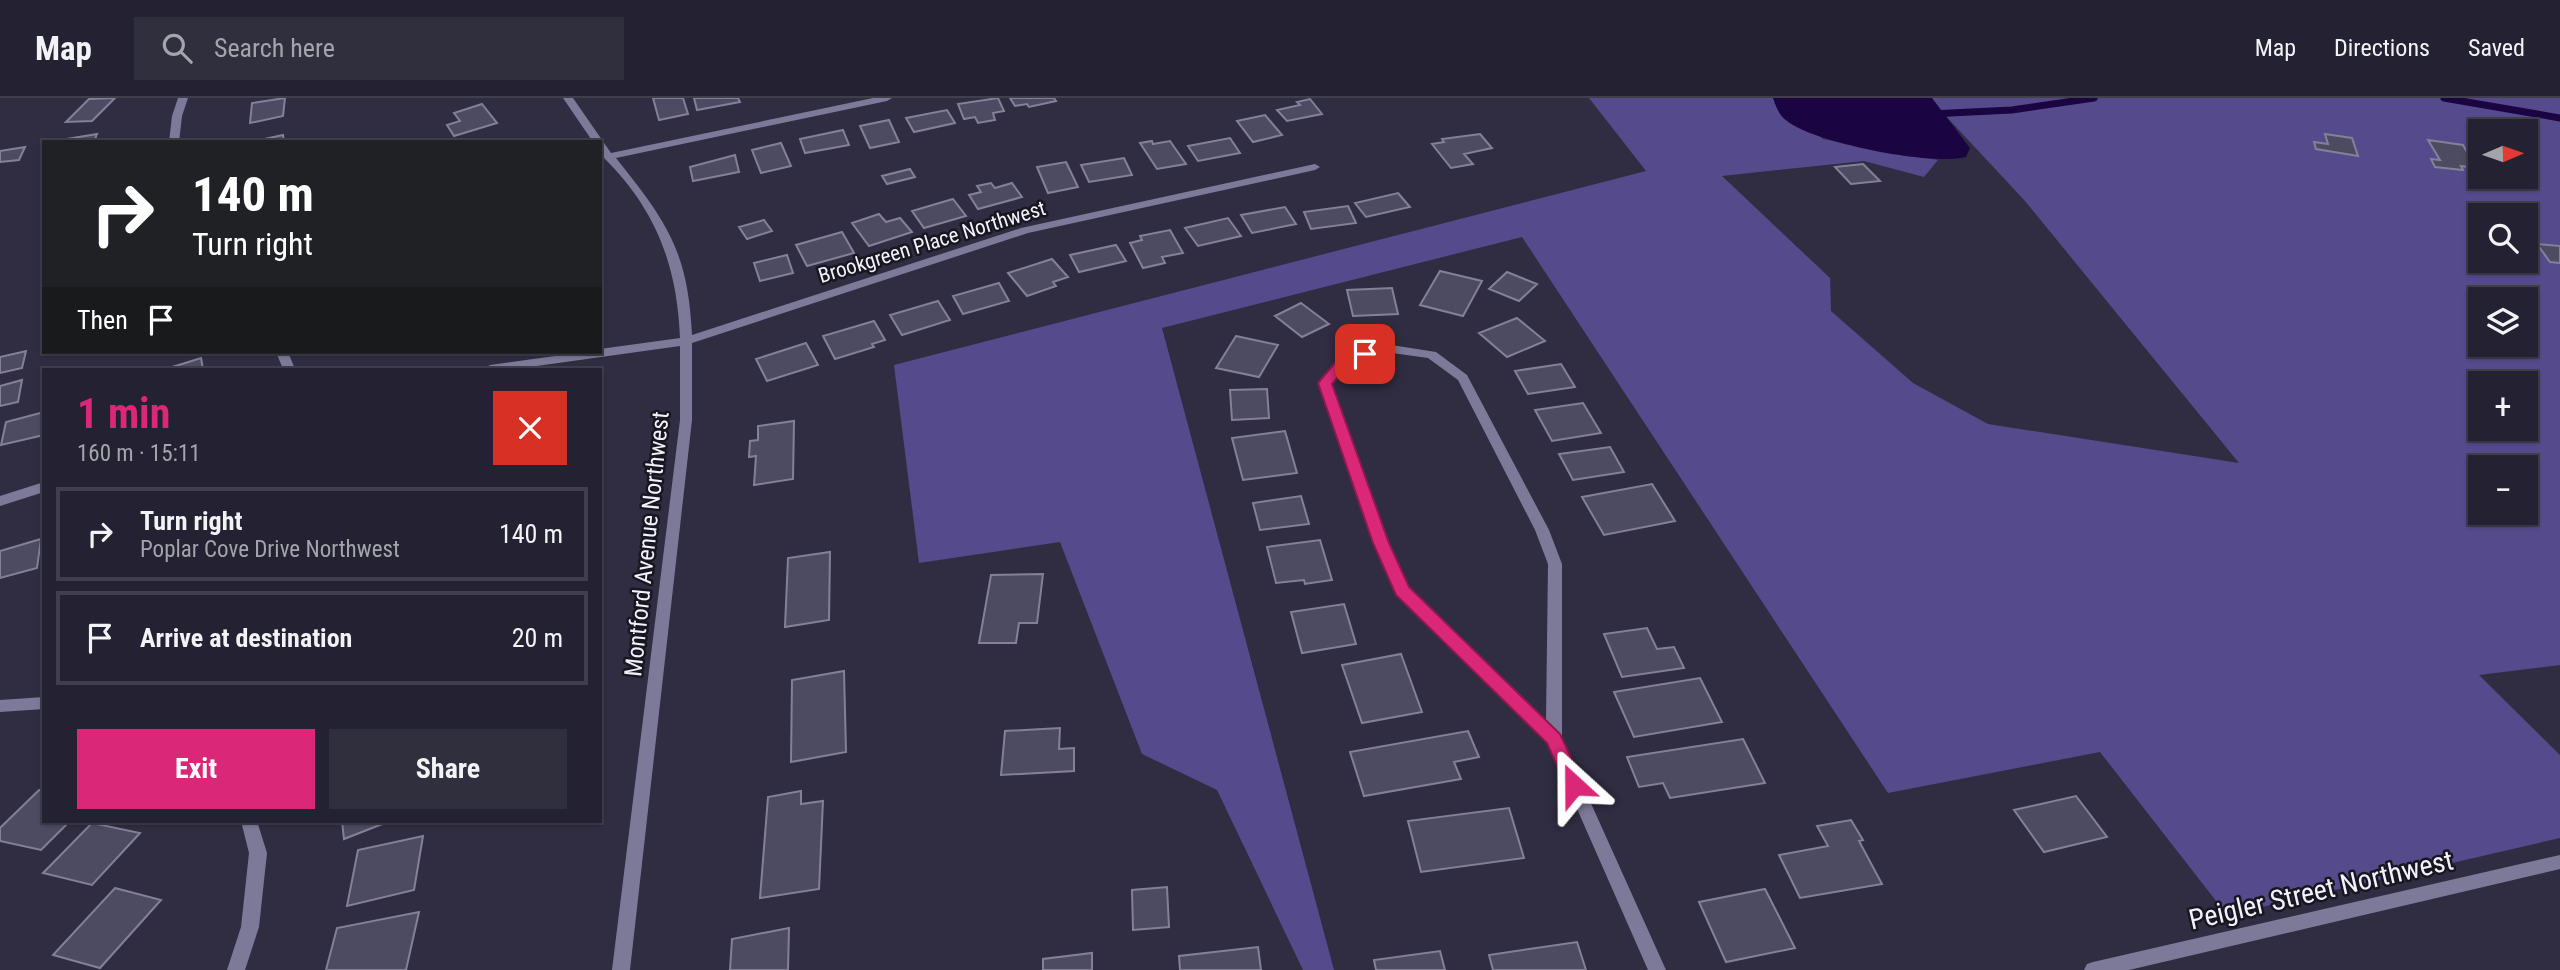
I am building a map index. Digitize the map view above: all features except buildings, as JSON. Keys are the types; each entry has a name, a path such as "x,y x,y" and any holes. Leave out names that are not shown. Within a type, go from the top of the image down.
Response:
{"street":[{"path":"174,140 177,116 183,98"},
{"name":"Montford Avenue Northwest","path":"568,98 597,140"},
{"path":"602,148 887,98"},
{"name":"Montford Avenue Northwest","path":"602,148 643,198 663,229 681,285 686,341 686,419 621,970"},
{"name":"Brookgreen Place Northwest","path":"602,353 686,341 1025,230 1315,167"},
{"path":"1554,739 1555,564 1542,530 1464,378 1432,355 1385,348 1345,360 1325,383 1381,543 1402,590 1554,739 1657,970"},
{"name":"Brookgreen Place Northwest","path":"497,368 595,354"},
{"path":"0,501 42,488"},
{"path":"0,706 42,703"},
{"path":"236,970 250,927 258,852 250,823"},
{"name":"Peigler Street Northwest","path":"2093,970 2560,862"}],"shaded area":[{"path":"1589,98 1773,98 1823,139 1938,160 1924,177 1864,161 1722,176 1830,278 1831,311 1913,383 1988,424 2239,463 2025,201 1929,98 2560,98 2560,665 2479,675 2560,755 2560,838 2227,915 2100,752 1888,793 1522,237 1162,328 1334,970 1303,970 1217,790 1142,754 1060,542 919,563 894,365 1646,171"},
{"path":"1773,98 1932,98 1970,148 1966,157 1949,159 1874,151 1801,129 1787,121"}],"waterway":[{"path":"1930,114 2012,110 2094,98"},
{"path":"2444,98 2560,118"}],"route":[{"path":"1365,354 1345,360 1325,383 1381,543 1402,590 1554,739 1574,785"}]}
